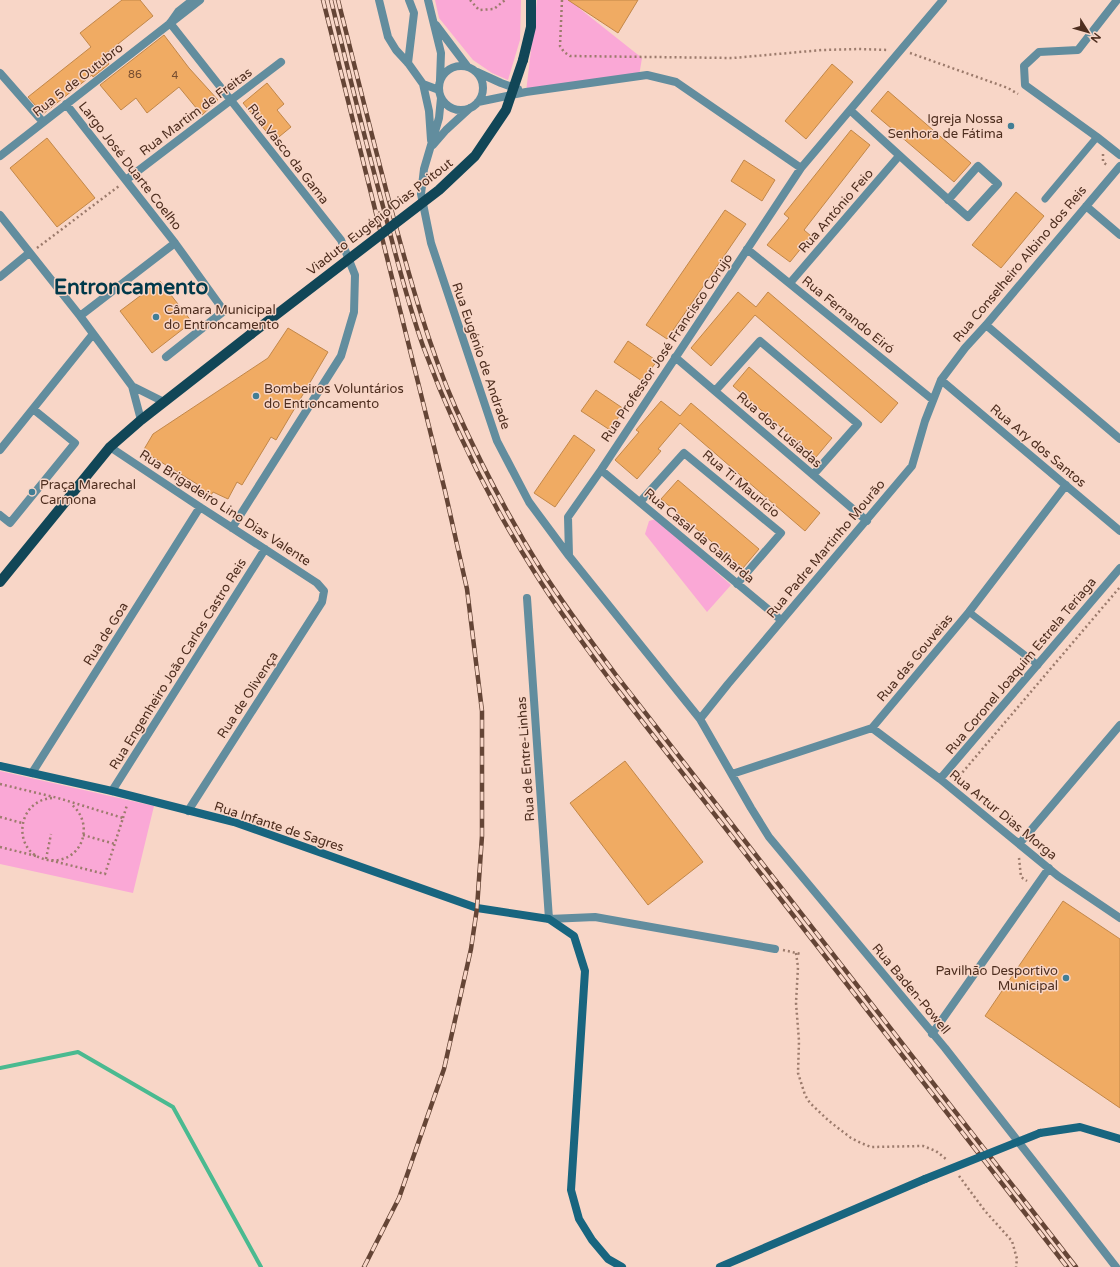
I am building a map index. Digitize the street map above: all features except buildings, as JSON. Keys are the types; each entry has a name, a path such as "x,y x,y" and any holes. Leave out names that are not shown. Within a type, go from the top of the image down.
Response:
{"main road":[{"name":"Viaduto Eugénio Dias Poitout","path":"0,582 110,447 141,420 251,334 439,190 475,156 506,110 524,60 531,27 531,0"}],"street":[{"name":"Rua 5 de Outubro","path":"0,156 200,0"},
{"path":"378,0 388,38 396,50 423,84 440,94 447,105 454,109 463,110 474,104 526,92 647,75 676,82 801,168"},
{"path":"408,64 414,13 409,0"},
{"path":"428,0 441,53 440,94"},
{"name":"Rua Professor José Francisco Corujo","path":"569,556 568,517 601,470 801,168 944,0"},
{"path":"1117,0 1078,50 1039,52 1024,66 1025,85 1120,155"},
{"path":"433,21 480,77 483,85 482,94 474,104"},
{"name":"Rua Vasco da Gama","path":"170,23 341,240 356,275 354,312 341,356 232,528"},
{"name":"Rua Martim de Freitas","path":"126,180 281,62"},
{"path":"440,81 444,73 450,68 459,66 471,68 501,83 526,92"},
{"path":"0,73 43,122"},
{"name":"Rua Eugénio de Andrade","path":"423,84 429,111 431,147"},
{"name":"Rua Eugénio de Andrade","path":"440,94 439,118 424,169 421,194 431,243 497,441 529,502 569,556"},
{"name":"Largo José Duarte Coelho","path":"66,104 175,244 224,311 166,357"},
{"name":"Rua Eugénio de Andrade","path":"431,147 446,130 474,104"},
{"path":"850,110 899,156 948,200 968,217 998,184 978,166 948,200"},
{"name":"Rua António Feio","path":"790,283 899,156"},
{"name":"Rua Conselheiro Albino dos Reis","path":"941,380 965,348 1120,166"},
{"path":"1086,206 1120,235"},
{"path":"0,215 80,316 132,386 141,420"},
{"name":"Largo José Duarte Coelho","path":"80,316 175,244"},
{"name":"Rua Fernando Eiró","path":"747,249 933,400"},
{"path":"0,277 29,253"},
{"path":"986,325 1120,439"},
{"path":"1,449 93,334"},
{"path":"715,391 760,341 858,424 813,475"},
{"name":"Rua dos Lusíadas","path":"675,357 866,521"},
{"name":"Rua Padre Martinho Mourão","path":"700,718 912,466 925,421 941,380"},
{"name":"Rua Ary dos Santos","path":"941,380 1120,531"},
{"path":"132,386 164,402"},
{"path":"0,515 10,523 75,443 33,409"},
{"name":"Rua Brigadeiro Lino Dias Valente","path":"110,447 200,508 317,583 324,591"},
{"name":"Rua Ti Maurício","path":"640,502 684,453 781,533 737,584"},
{"name":"Rua Casal da Galharda","path":"601,470 781,620"},
{"name":"Rua das Gouveias","path":"872,728 969,612 1066,485"},
{"name":"Rua de Goa","path":"32,773 200,508"},
{"name":"Rua Engenheiro João Carlos Castro Reis","path":"112,791 265,550"},
{"path":"569,556 700,718"},
{"name":"Rua Coronel Joaquim Estrela Teriaga","path":"940,779 1120,568"},
{"name":"Rua de Olivença","path":"188,811 322,602 324,591"},
{"name":"Rua de Entre-Linhas","path":"527,598 549,918"},
{"name":"Rua Baden-Powell","path":"700,718 769,837 932,1034 1116,1267"},
{"path":"1020,844 1120,725"},
{"path":"732,774 872,728"},
{"name":"Rua Artur Dias Morga","path":"872,728 940,779 1058,876 1120,918"},
{"name":"Rua Infante de Sagres","path":"0,766 112,791 234,822 477,908 549,918"},
{"path":"932,1034 1049,868"},
{"path":"549,918 595,917 775,949"},
{"path":"549,918 574,936 585,971 571,1190 579,1219 592,1240 608,1259 622,1267"},
{"path":"720,1267 925,1179 1040,1133 1080,1127 1120,1139"}],"lane":[{"name":"Rua 5 de Outubro","path":"170,23 178,11 192,0"},
{"path":"1044,199 1097,137"},
{"path":"969,612 1038,665"}],"path":[{"path":"470,0 479,10 494,9 505,0"},
{"path":"29,253 126,180"},
{"path":"950,787 1120,587"},
{"path":"0,784 58,798 123,818"},
{"path":"39,857 31,851 25,843 22,833 22,823 26,814 36,803 50,798 58,798"},
{"path":"0,847 105,874 128,800"},
{"path":"47,859 60,859 70,856 77,848 83,835 84,829 82,818 77,809 69,802"},
{"path":"0,817 22,823"},
{"path":"47,859 51,834"},
{"path":"83,835 115,844"},
{"path":"1019,856 1021,876 1036,887"},
{"path":"775,949 800,954"},
{"path":"796,953 798,967 796,1002 799,1033 798,1073 805,1095 810,1103 829,1121 851,1138 861,1143 871,1147 923,1146 936,1151 950,1164"},
{"path":"954,1170 985,1211 1012,1241 1017,1259 1016,1267"}],"shaded area":[{"path":"435,0 521,0 520,40 508,80 492,73 473,60 439,18"},
{"path":"537,0 579,0 579,8 642,58 639,76 526,92"},
{"path":"656,519 731,585 707,612 645,534 649,521"},
{"path":"0,771 154,806 133,893 0,864"}],"waterway":[{"path":"0,1068 78,1052 173,1107 261,1267"}],"railway":[{"path":"323,0 445,491 467,589 482,711 482,836 477,908 471,949 444,1069 399,1198 364,1267"},
{"path":"331,0 397,261 423,346 459,434 487,491 518,546 581,641 610,680 1067,1267"},
{"path":"338,0 392,212 428,336 446,385 475,450 518,530 559,596 616,675 1076,1267"}],"place":[{"name":"Igreja Nossa Senhora de Fátima","path":"1011,126"},
{"name":"Câmara Municipal do Entroncamento","path":"156,317"},
{"name":"Bombeiros Voluntários do Entroncamento","path":"256,396"},
{"name":"Praça Marechal Carmona","path":"32,492"},
{"name":"Pavilhão Desportivo Municipal","path":"1066,978"}],"district":[{"name":"Entroncamento","path":"131,287"}]}
